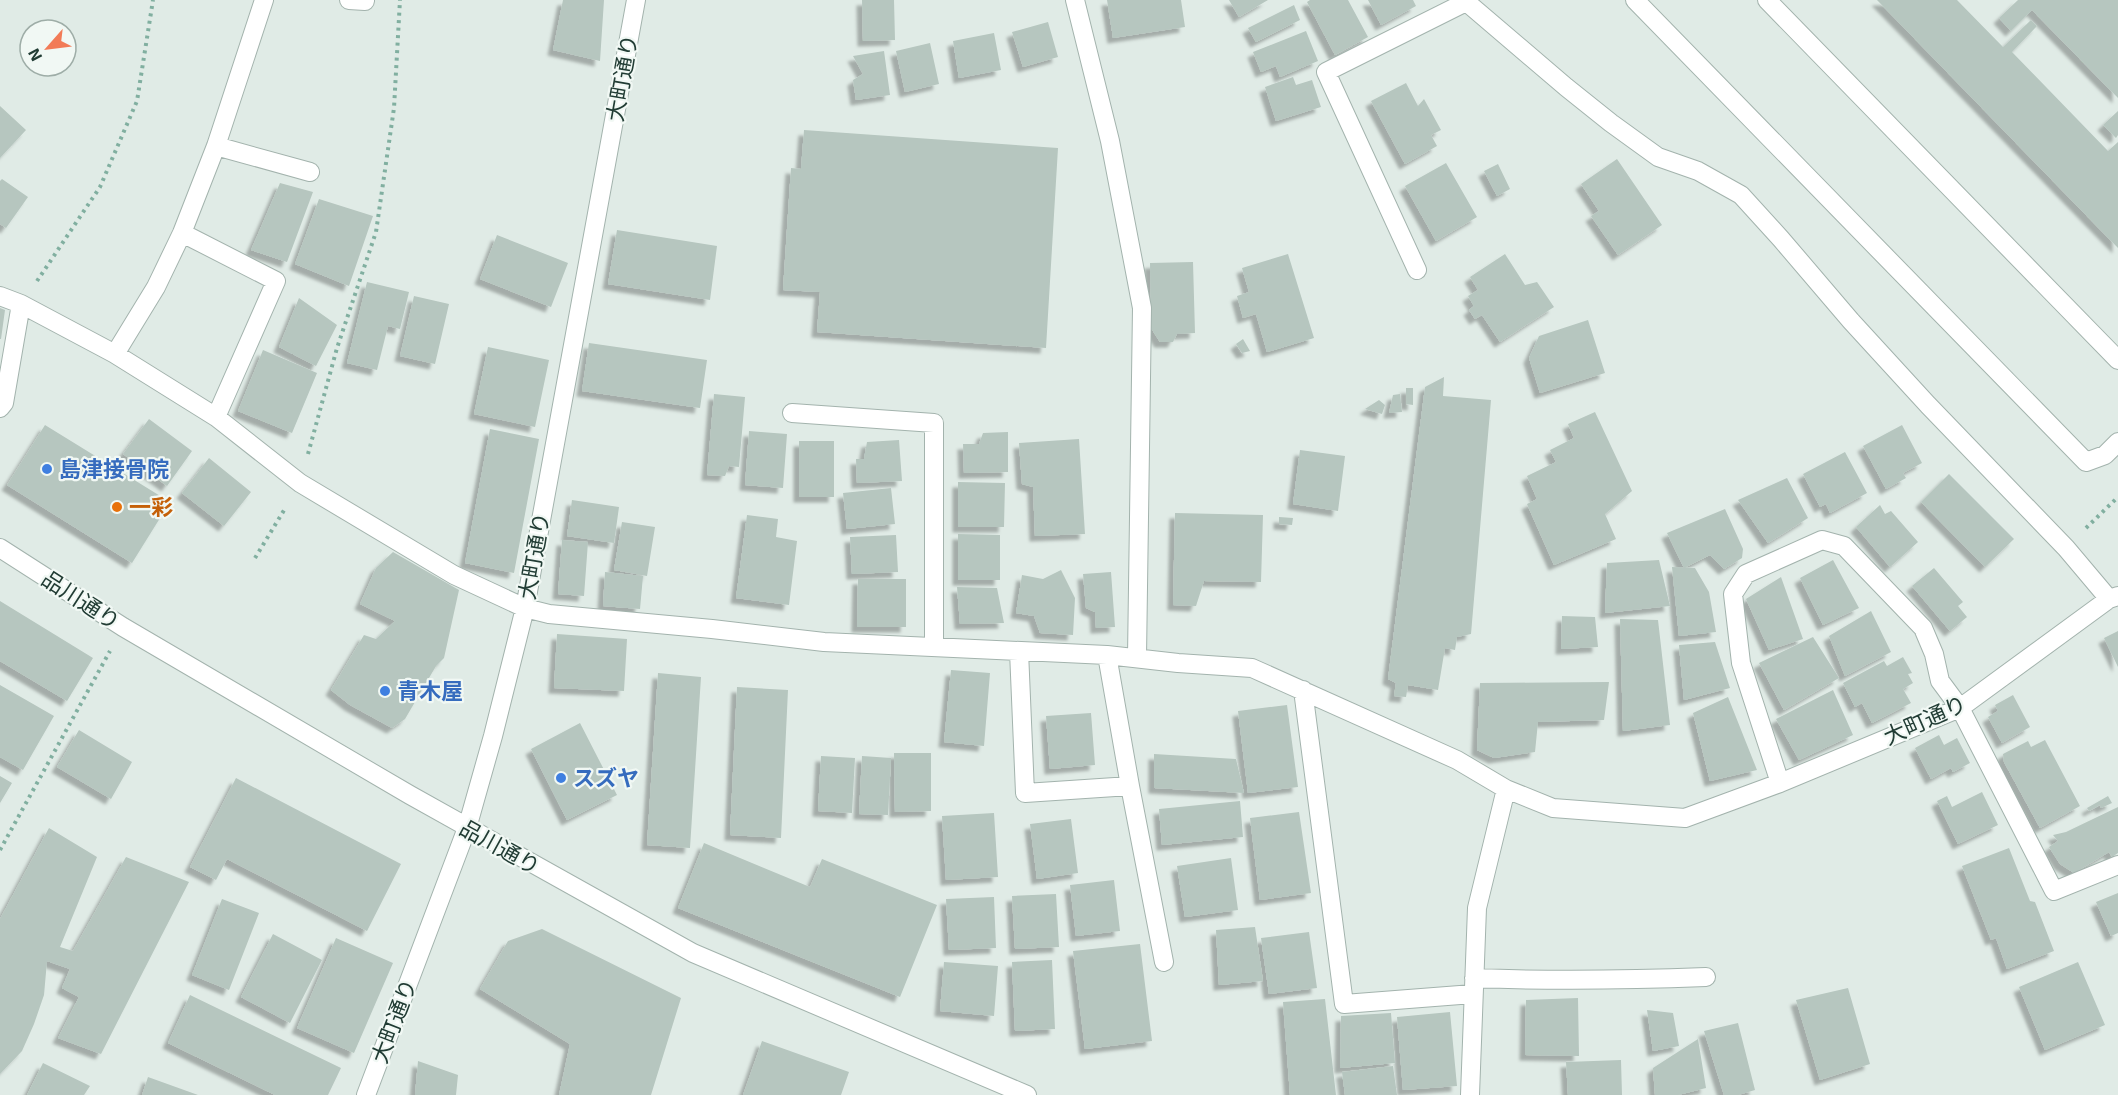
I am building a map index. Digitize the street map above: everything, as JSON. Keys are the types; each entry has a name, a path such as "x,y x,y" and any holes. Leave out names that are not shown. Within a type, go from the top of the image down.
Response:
{"street":[{"path":"115,354 156,286 182,233 216,146 264,0"},
{"name":"大町通り","path":"366,1095 467,828 494,736 525,608 636,0"},
{"path":"1075,0 1110,141 1142,308 1137,657"},
{"path":"1635,0 2086,462 2105,455 2118,442"},
{"path":"1767,0 2118,360"},
{"path":"1417,270 1326,72 1465,1 1602,116 1658,157 1698,171 1741,195 1928,405 2114,597"},
{"path":"216,146 310,172"},
{"path":"182,233 276,281 216,417"},
{"name":"大町通り","path":"0,296 21,304 115,354 216,417 300,483 454,575 525,608 549,614 712,628 824,642 1107,655 1251,668 1457,760 1506,789 1553,808 1684,818 1780,783 1960,708 2114,597"},
{"path":"0,408 4,403 21,304"},
{"path":"792,413 934,423 934,647"},
{"path":"1780,783 1741,663 1733,594 1746,574 1822,540 1844,546 1923,628 1934,654 1940,681 1960,708 2054,891 2118,865"},
{"name":"品川通り","path":"0,548 123,627 467,828 693,953 1027,1095"},
{"path":"1019,651 1025,793 1130,786"},
{"path":"1107,655 1164,962"},
{"path":"1303,690 1344,1004 1474,986 1532,981 1618,981 1706,977"},
{"path":"1470,1095 1477,908 1506,789"}],"path":[{"path":"21,304 100,187 128,123 137,101 153,0"},
{"path":"255,558 300,483 337,348 376,232 394,108 400,0"},
{"path":"2066,548 2118,497"},
{"path":"0,850 123,627"}],"building":[{"path":"563,0 604,0 600,61 553,50"},
{"path":"862,0 894,0 895,40 863,41"},
{"path":"1107,0 1181,0 1185,27 1113,38"},
{"path":"1229,0 1268,0 1239,17"},
{"path":"1310,0 1348,0 1368,37 1335,55 1307,2"},
{"path":"1368,0 1413,0 1416,6 1381,25"},
{"path":"1877,0 1957,0 2003,47 2031,20 2037,26 2012,52 2108,151 2118,142 2118,248"},
{"path":"2018,0 2118,0 2118,98 2032,10 2011,31 1999,18"},
{"path":"1294,5 1300,20 1256,42 1248,28"},
{"path":"1048,22 1058,57 1023,67 1012,32"},
{"path":"1306,31 1318,61 1280,77 1276,66 1261,72 1253,52"},
{"path":"994,33 1001,70 959,78 953,41"},
{"path":"930,43 939,84 905,92 896,51"},
{"path":"884,51 890,95 856,100 853,80 863,74 853,56"},
{"path":"1293,77 1296,85 1312,80 1321,107 1276,121 1265,87"},
{"path":"1406,83 1418,106 1424,99 1441,130 1431,135 1437,146 1405,164 1371,101"},
{"path":"0,106 26,130 0,158"},
{"path":"2118,111 2118,135 2116,138 2103,125"},
{"path":"804,130 1058,148 1046,348 817,332 820,292 783,290 791,168 801,169"},
{"path":"1617,159 1662,225 1618,255 1591,216 1599,211 1581,184"},
{"path":"1446,163 1477,217 1436,241 1405,186"},
{"path":"1498,164 1510,189 1497,196 1484,171"},
{"path":"2,179 28,197 6,228 0,224 0,181"},
{"path":"280,183 313,192 287,262 251,250"},
{"path":"319,199 373,216 349,286 295,264"},
{"path":"617,230 717,246 710,300 608,284"},
{"path":"497,235 568,263 551,307 480,279"},
{"path":"1288,254 1314,338 1267,352 1256,314 1243,318 1237,296 1249,292 1242,268"},
{"path":"1505,254 1525,285 1537,282 1554,307 1500,342 1482,315 1475,319 1469,310 1474,306 1468,296 1478,290 1470,277"},
{"path":"1193,262 1195,333 1177,334 1173,342 1160,342 1151,328 1150,263"},
{"path":"367,282 409,292 400,329 388,326 377,370 347,363"},
{"path":"414,296 449,304 435,364 400,356"},
{"path":"299,298 337,325 316,366 279,347"},
{"path":"0,308 5,310 1,339 0,339"},
{"path":"1588,320 1605,373 1540,393 1529,358 1539,336"},
{"path":"1243,339 1250,351 1242,353 1236,344"},
{"path":"589,343 707,360 700,408 582,391"},
{"path":"488,347 549,360 535,427 474,414"},
{"path":"263,350 317,373 292,433 238,411"},
{"path":"1444,377 1443,396 1491,400 1471,634 1457,637 1455,650 1445,648 1438,690 1408,685 1406,697 1394,696 1396,683 1388,679 1425,387"},
{"path":"1406,388 1413,388 1413,405 1406,404"},
{"path":"714,394 745,397 739,467 729,466 725,476 707,475"},
{"path":"1400,394 1402,412 1389,413 1393,395"},
{"path":"1379,400 1385,405 1382,414 1365,409"},
{"path":"1595,412 1632,491 1605,514 1616,539 1554,565 1527,504 1537,499 1527,476 1556,462 1550,450 1574,438 1568,424"},
{"path":"149,419 192,451 167,486 123,454"},
{"path":"45,425 170,502 132,563 7,485"},
{"path":"1902,425 1922,463 1903,473 1906,478 1886,489 1863,446"},
{"path":"490,429 539,439 514,573 465,563"},
{"path":"749,431 787,434 783,488 745,485"},
{"path":"1008,432 1008,472 964,473 963,444 979,444 983,433"},
{"path":"1079,439 1085,534 1035,536 1033,487 1022,484 1019,443"},
{"path":"899,440 902,481 857,483 856,459 864,459 867,442"},
{"path":"799,441 834,441 834,497 799,497"},
{"path":"1300,450 1345,456 1338,511 1293,504"},
{"path":"1845,452 1867,493 1830,513 1826,504 1820,507 1803,474"},
{"path":"209,458 251,492 224,526 182,493"},
{"path":"1949,474 2014,539 1985,567 1921,502"},
{"path":"1787,478 1808,518 1768,543 1738,500"},
{"path":"958,482 1005,483 1004,527 958,527"},
{"path":"891,488 895,524 847,529 843,493"},
{"path":"572,500 619,507 614,543 567,536"},
{"path":"1880,505 1885,514 1891,511 1918,542 1890,567 1856,527"},
{"path":"1725,509 1743,549 1742,558 1724,569 1710,555 1684,568 1667,533"},
{"path":"1175,513 1263,515 1261,582 1204,581 1196,606 1173,605"},
{"path":"747,515 778,519 776,537 797,541 789,605 736,598"},
{"path":"1279,517 1293,518 1292,525 1279,524"},
{"path":"622,522 655,527 647,576 614,570"},
{"path":"958,534 1000,535 1000,580 958,580"},
{"path":"896,535 898,572 852,574 850,537"},
{"path":"562,540 588,542 584,596 558,594"},
{"path":"393,552 459,590 444,658 436,666 405,719 392,728 350,705 331,690 364,635 376,639 395,621 360,604 376,568"},
{"path":"1659,560 1670,606 1605,613 1607,563"},
{"path":"1833,560 1859,608 1823,625 1800,578"},
{"path":"1672,567 1695,568 1709,592 1716,632 1679,636"},
{"path":"1934,568 1963,602 1958,606 1967,617 1950,631 1912,586"},
{"path":"1061,570 1075,598 1073,635 1040,633 1034,616 1016,613 1022,575 1043,579"},
{"path":"605,572 643,576 640,609 603,606"},
{"path":"1111,572 1115,627 1096,628 1095,612 1086,608 1083,574"},
{"path":"1781,577 1803,639 1769,650 1746,599"},
{"path":"858,579 906,579 906,627 857,627"},
{"path":"957,587 997,588 1004,623 960,624"},
{"path":"0,601 93,658 67,701 0,661"},
{"path":"1871,611 1891,652 1845,676 1829,636"},
{"path":"1562,616 1595,617 1598,647 1561,649"},
{"path":"1620,619 1658,620 1670,725 1623,731"},
{"path":"2118,631 2118,667 2104,638"},
{"path":"557,634 627,639 624,691 554,688"},
{"path":"1813,637 1839,678 1784,710 1759,663"},
{"path":"1715,642 1730,688 1684,700 1679,645"},
{"path":"1903,657 1912,673 1908,674 1913,683 1903,689 1911,703 1872,723 1862,703 1855,707 1843,683 1884,661 1887,666"},
{"path":"951,670 990,673 984,746 944,742"},
{"path":"658,673 701,677 690,848 647,845"},
{"path":"1609,682 1604,720 1538,722 1535,752 1494,758 1477,750 1480,683"},
{"path":"0,685 54,716 23,770 0,757"},
{"path":"737,687 788,690 781,838 730,835"},
{"path":"1833,690 1853,735 1799,760 1776,719"},
{"path":"2013,695 2030,727 2002,743 1988,717 1998,711 1995,705"},
{"path":"1728,697 1757,770 1710,781 1693,713"},
{"path":"1287,705 1298,787 1248,793 1238,711"},
{"path":"1091,713 1095,765 1050,769 1046,716"},
{"path":"580,723 617,795 567,820 531,749"},
{"path":"79,730 132,762 111,799 57,767"},
{"path":"1939,735 1944,745 1957,738 1970,763 1953,772 1951,768 1931,779 1915,748"},
{"path":"2045,740 2080,806 2040,828 2004,762 2003,754 2028,741 2031,747"},
{"path":"894,753 931,753 931,811 895,812"},
{"path":"1154,754 1236,759 1244,793 1154,788"},
{"path":"821,756 855,758 852,813 818,811"},
{"path":"862,756 891,758 888,815 859,814"},
{"path":"0,776 12,783 0,803"},
{"path":"236,778 401,864 367,931 227,859 216,880 190,867"},
{"path":"1982,792 1998,825 1958,844 1937,801 1947,796 1952,807"},
{"path":"2108,796 2112,803 2101,808 2100,805 2089,811 2087,808"},
{"path":"1240,801 1243,837 1162,845 1159,809"},
{"path":"2118,807 2118,853 2112,857 2109,852 2074,873 2060,864 2049,847 2058,841 2053,835 2066,832"},
{"path":"1299,812 1311,893 1260,900 1250,818"},
{"path":"994,813 998,877 946,880 942,816"},
{"path":"1071,819 1078,873 1037,879 1030,824"},
{"path":"49,828 97,857 60,947 73,951 126,857 189,882 101,1054 58,1038 79,997 62,988 70,969 47,961 44,995 34,1024 22,1051 0,1074 0,919"},
{"path":"704,843 810,887 822,859 937,905 900,997 678,908"},
{"path":"2009,848 2030,901 2035,902 2054,951 2007,969 1996,938 1991,940 1962,866"},
{"path":"1231,858 1238,910 1185,917 1177,866"},
{"path":"1114,880 1120,931 1076,936 1070,885"},
{"path":"2118,893 2118,933 2111,936 2096,902"},
{"path":"1056,894 1059,947 1015,949 1012,896"},
{"path":"994,897 996,948 949,950 946,899"},
{"path":"222,899 259,913 229,990 192,975"},
{"path":"1255,927 1263,981 1219,985 1216,930"},
{"path":"542,929 681,998 651,1095 559,1095 570,1044 480,989 508,941"},
{"path":"1309,932 1317,988 1269,994 1261,938"},
{"path":"273,934 322,960 290,1023 241,997"},
{"path":"336,938 393,963 354,1053 297,1028"},
{"path":"1140,944 1152,1041 1085,1049 1073,951"},
{"path":"1052,960 1055,1029 1015,1031 1012,962"},
{"path":"944,962 998,966 994,1016 940,1011"},
{"path":"2078,962 2105,1025 2045,1050 2019,987"},
{"path":"1848,988 1870,1064 1820,1080 1796,1000"},
{"path":"190,995 341,1068 328,1095 275,1095 168,1043"},
{"path":"1578,998 1579,1056 1525,1055 1526,1000"},
{"path":"1325,999 1336,1095 1290,1095 1283,1002"},
{"path":"1647,1010 1673,1013 1679,1046 1653,1051"},
{"path":"1450,1012 1457,1086 1403,1090 1397,1017"},
{"path":"1391,1013 1395,1063 1340,1068 1341,1016"},
{"path":"1738,1023 1755,1090 1738,1095 1724,1095 1704,1031"},
{"path":"1698,1039 1706,1088 1678,1095 1655,1095 1653,1068"},
{"path":"762,1041 849,1072 841,1095 743,1095"},
{"path":"1621,1060 1622,1095 1568,1095 1566,1062"},
{"path":"418,1061 458,1075 456,1095 415,1095"},
{"path":"43,1063 90,1086 84,1095 27,1095"},
{"path":"1393,1066 1397,1095 1345,1095 1342,1072"},
{"path":"148,1077 198,1095 142,1095"}],"place":[{"name":"島津接骨院","path":"47,469"},
{"name":"一彩","path":"117,507"},
{"name":"青木屋","path":"385,691"},
{"name":"スズヤ","path":"561,778"}]}
